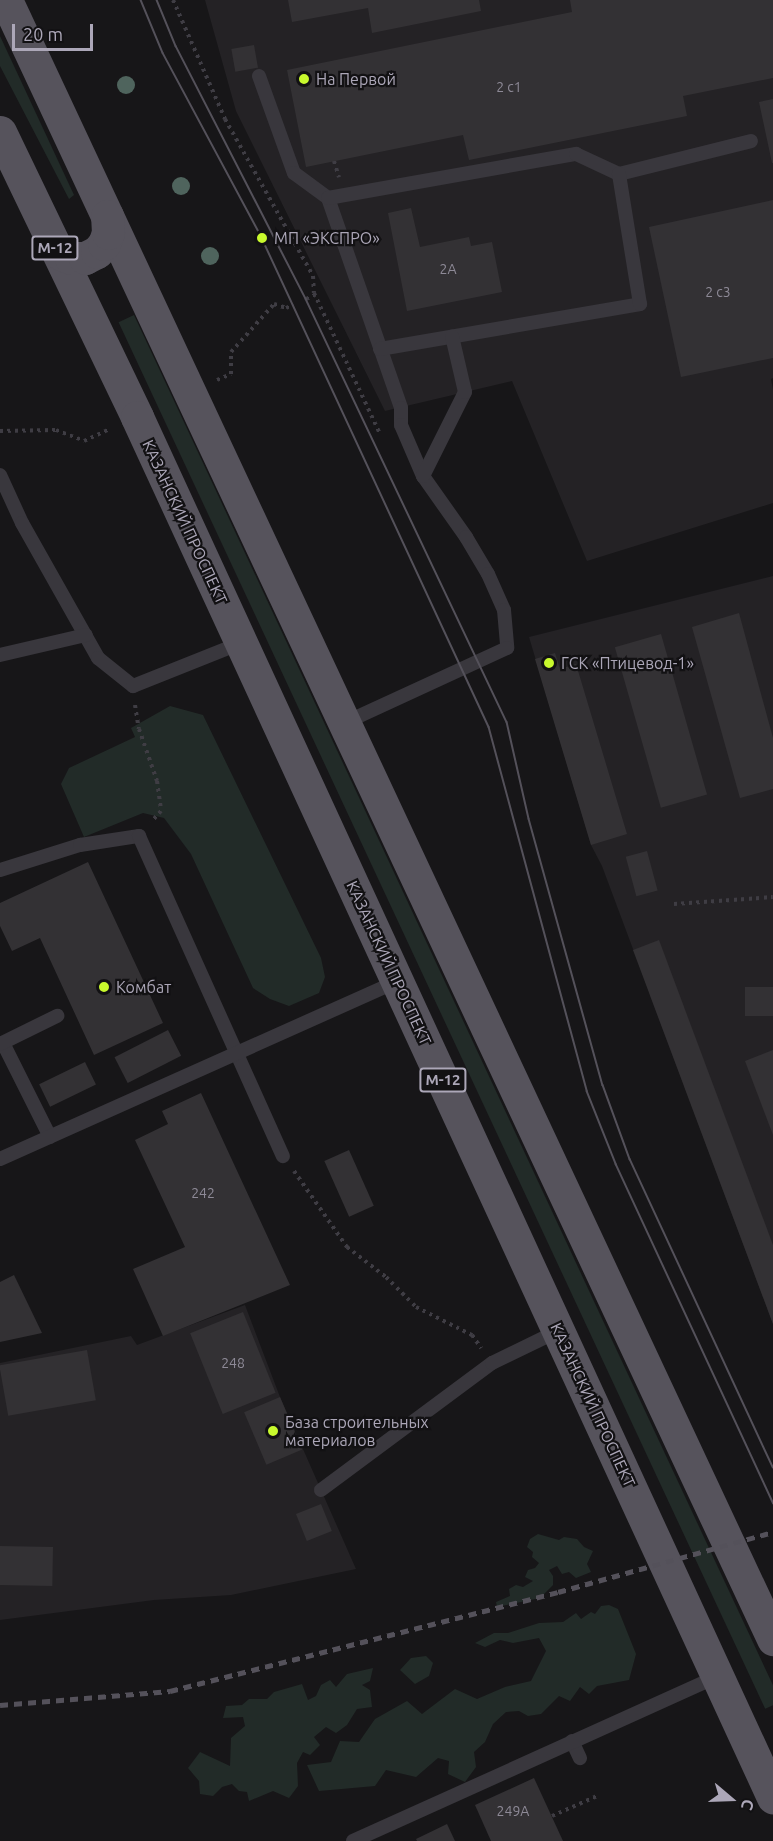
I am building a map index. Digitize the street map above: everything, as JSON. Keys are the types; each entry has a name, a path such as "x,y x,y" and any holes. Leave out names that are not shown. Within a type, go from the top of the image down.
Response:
{"main road":[{"path":"6,0 773,1639"},
{"name":"КАЗАНСКИЙ ПРОСПЕКТ","path":"0,132 241,643 773,1797"},
{"path":"54,246 61,254 71,258 85,258 97,252 104,244 108,233 107,216"}],"lane":[{"path":"259,76 294,173 328,198 401,408 401,425 423,476 488,574 504,610 507,648 344,723"},
{"path":"328,198 576,154 619,174 751,141"},
{"path":"380,349 640,304 619,174"},
{"path":"423,476 465,392 453,336"},
{"path":"0,475 22,523 98,658 133,686 241,643"},
{"path":"0,655 86,635"},
{"path":"0,870 81,845 139,836 283,1156"},
{"path":"0,1159 397,981"},
{"path":"50,1137 2,1043 57,1016"},
{"path":"321,1490 492,1363 558,1330"},
{"path":"353,1841 718,1676"},
{"path":"572,1741 579,1758"}],"path":[{"path":"173,0 225,119 314,276 315,295 374,419"},
{"path":"306,299 315,295"},
{"path":"231,374 231,352 242,337 273,304 286,308 293,305"},
{"path":"0,431 56,430 84,441"},
{"path":"133,686 139,729 157,781 161,811 139,836"},
{"path":"674,904 773,897"},
{"path":"283,1156 347,1246 386,1277 416,1307 472,1335 492,1363"},
{"path":"552,1816 597,1796"}],"shaded area":[{"path":"205,0 773,0 773,378 771,379 773,390 773,503 587,561 512,381 385,411 236,111"},
{"path":"0,36 74,195 69,199 0,66"},
{"path":"134,315 773,1685 773,1705 765,1709 119,322"},
{"path":"773,576 773,1324 602,866 591,845 529,637"},
{"path":"170,706 203,715 321,958 325,977 319,993 289,1006 270,999 253,988 191,854 164,818 143,813 84,837 61,784 69,768 135,737 131,728"},
{"path":"245,1305 280,1397 356,1569 231,1595 154,1600 0,1620 0,1363 131,1336 137,1345"},
{"path":"538,1534 559,1540 564,1537 577,1539 584,1547 593,1551 587,1564 591,1572 576,1578 569,1572 562,1574 557,1566 549,1570 553,1576 553,1585 540,1598 497,1607 496,1602 510,1596 509,1589 516,1585 523,1587 533,1581 525,1577 528,1570 535,1568 539,1563 532,1557 533,1552 527,1547 530,1539"},
{"path":"609,1605 618,1609 636,1654 629,1680 597,1686 589,1694 580,1687 570,1701 559,1696 541,1714 528,1716 519,1711 506,1712 493,1724 485,1742 474,1752 476,1767 465,1782 448,1774 449,1761 438,1758 416,1777 386,1770 375,1786 319,1791 307,1765 331,1762 340,1741 359,1742 375,1719 407,1701 422,1714 455,1689 477,1699 505,1687 531,1681 546,1651 539,1638 513,1643 500,1640 485,1647 475,1643 494,1633 508,1633 539,1623 563,1622 576,1613 581,1619 591,1612 595,1614 601,1606"},
{"path":"426,1656 433,1663 429,1676 415,1684 400,1670 411,1658"},
{"path":"373,1668 370,1681 362,1685 370,1690 372,1707 357,1709 347,1725 336,1733 326,1727 314,1737 320,1745 310,1755 303,1752 297,1763 298,1786 289,1798 273,1791 249,1801 247,1792 239,1791 232,1784 222,1787 213,1796 200,1794 199,1781 188,1768 200,1752 230,1766 231,1738 245,1726 243,1717 223,1718 226,1706 242,1705 249,1699 267,1699 274,1692 302,1684 308,1700 316,1696 321,1685 330,1680 336,1687 347,1674"}],"building":[{"path":"288,0 479,0 481,11 372,33 368,8 292,22"},
{"path":"570,0 773,0 773,78 683,96 687,116 469,160 463,135 306,167 287,70 572,12"},
{"path":"254,45 258,68 235,72 231,49"},
{"path":"773,99 773,163 772,163 759,102"},
{"path":"773,200 773,358 681,377 649,227"},
{"path":"411,208 420,247 469,237 471,246 492,242 502,292 407,311 388,213"},
{"path":"739,613 773,738 773,789 740,798 692,627"},
{"path":"661,634 707,795 661,808 615,647"},
{"path":"555,653 560,669 576,664 627,834 591,845 535,659"},
{"path":"647,851 658,891 636,896 626,857"},
{"name":"Комбат","path":"88,862 163,1023 94,1055 40,938 12,951 0,926 0,903"},
{"path":"659,940 773,1245 773,1324 633,950"},
{"path":"745,987 773,987 773,1016 745,1016"},
{"path":"168,1030 181,1056 128,1083 115,1057"},
{"path":"773,1050 773,1135 745,1061"},
{"path":"85,1062 96,1084 50,1107 39,1084"},
{"path":"201,1093 290,1285 163,1336 133,1269 185,1247 135,1140 168,1124 162,1111"},
{"path":"349,1150 374,1206 349,1217 324,1161"},
{"path":"14,1275 42,1333 0,1342 0,1282"},
{"path":"243,1312 276,1393 223,1414 190,1333"},
{"path":"87,1350 96,1400 8,1416 0,1365"},
{"name":"База строительных материалов","path":"280,1397 302,1449 266,1465 244,1412"},
{"path":"321,1504 332,1531 307,1541 296,1514"},
{"path":"0,1546 53,1547 52,1586 0,1585"},
{"path":"534,1778 563,1841 491,1841 475,1805"},
{"path":"447,1824 455,1841 417,1841 416,1839"}],"tram line":[{"path":"141,0 163,53 262,238 489,727 587,1091 616,1164 773,1503"},
{"path":"157,0 176,46 306,299 507,722 529,819 603,1085 630,1159 773,1467"}],"railway":[{"path":"0,1705 170,1691 558,1592 773,1532"}],"place":[{"name":"На Первой","path":"304,79"},
{"name":"МП «ЭКСПРО»","path":"262,238"},
{"name":"ГСК «Птицевод-1»","path":"549,663"},
{"name":"Комбат","path":"104,987"},
{"name":"База строительных материалов","path":"273,1431"}]}
